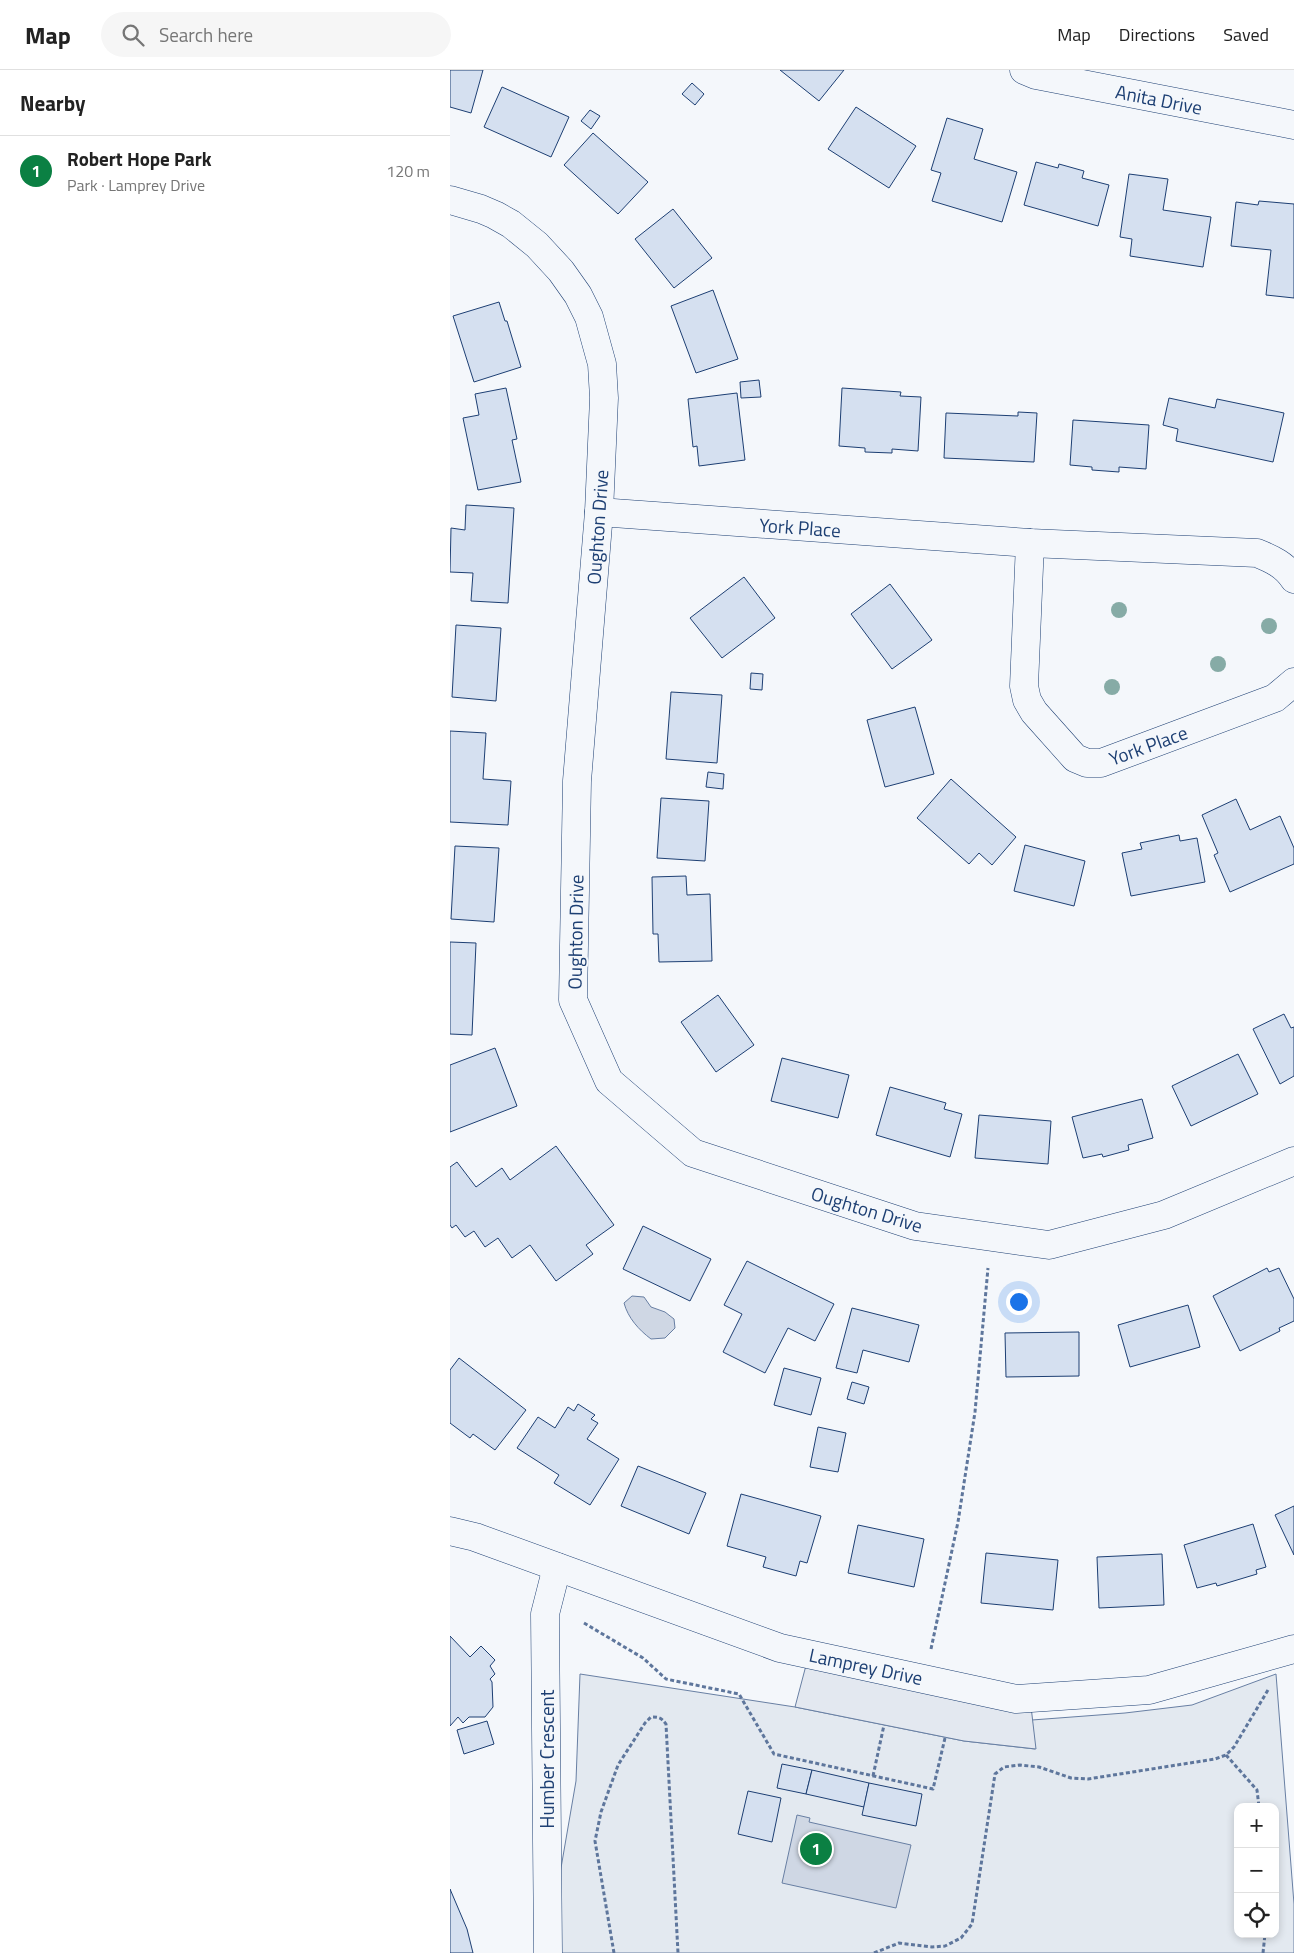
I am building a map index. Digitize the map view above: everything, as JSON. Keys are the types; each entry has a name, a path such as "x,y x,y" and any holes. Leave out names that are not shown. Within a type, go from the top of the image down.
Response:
{"street":[{"name":"Anita Drive","path":"1024,70 1036,75 1294,125"},
{"name":"Oughton Drive","path":"450,200 481,209 511,224 537,246 560,271 578,295 589,317 602,364 604,398 599,512 577,781 573,1000 609,1081 693,1153 915,1226 1049,1245 1164,1215 1294,1161"},
{"name":"York Place","path":"599,512 1030,543 1257,553 1277,562 1290,572 1294,579"},
{"name":"York Place","path":"1030,543 1024,686 1027,700 1034,712 1075,758 1087,763 1101,763 1275,698 1294,682"},
{"name":"Lamprey Drive","path":"450,1531 475,1537 780,1648 1016,1699 1149,1690 1294,1649"},
{"name":"Humber Crescent","path":"548,1953 545,1614 557,1567"}],"path":[{"path":"925,1679 958,1522 975,1412 990,1237"},
{"path":"584,1623 643,1658 666,1679 739,1694 774,1754 933,1790 945,1738"},
{"path":"874,1953 899,1943 932,1947 945,1946 961,1938 972,1924 995,1774 1004,1767 1020,1765 1039,1767 1071,1778 1088,1779 1215,1759 1226,1755 1234,1747 1268,1690"},
{"path":"614,1953 595,1841 601,1812 618,1765 651,1717 658,1717 662,1718 666,1724 678,1953"},
{"path":"873,1776 884,1725"},
{"path":"1226,1755 1257,1790 1259,1803"},
{"path":"1264,1953 1265,1938"}],"shaded area":[{"path":"632,1296 644,1297 651,1307 665,1312 674,1319 675,1328 665,1338 651,1339 642,1332 628,1314 624,1303"},
{"path":"809,1654 1030,1698 1036,1749 964,1741 795,1707"},
{"path":"580,1674 795,1707 964,1741 1035,1749 1032,1720 1125,1713 1192,1705 1276,1674 1294,1904 1294,1953 548,1953 547,1949 576,1781"},
{"path":"797,1815 810,1818 809,1822 911,1845 896,1908 782,1883"}],"building":[{"path":"450,70 483,70 471,113 450,107"},
{"path":"780,70 844,70 819,101"},
{"path":"692,83 704,94 695,105 682,94"},
{"path":"502,87 569,117 551,157 484,127"},
{"path":"856,107 916,146 889,188 828,149"},
{"path":"590,110 600,116 591,129 581,121"},
{"path":"947,118 983,129 974,159 1017,172 1002,222 932,201 941,173 931,170"},
{"path":"593,133 648,182 618,214 564,165"},
{"path":"1036,162 1058,168 1059,164 1084,171 1082,178 1109,185 1098,226 1024,205"},
{"path":"1129,174 1168,179 1163,210 1211,217 1203,267 1130,256 1132,239 1120,237"},
{"path":"1259,201 1294,204 1294,298 1266,295 1271,250 1231,246 1236,202 1258,205"},
{"path":"673,209 712,258 674,288 635,239"},
{"path":"713,290 738,359 696,373 671,306"},
{"path":"499,302 521,367 474,382 453,316"},
{"path":"759,380 761,397 741,398 740,382"},
{"path":"506,388 517,439 512,440 521,482 478,490 463,418 479,415 475,394"},
{"path":"842,388 901,392 900,396 921,397 918,451 892,449 892,453 865,452 865,448 839,446"},
{"path":"737,393 745,460 699,466 697,446 693,447 688,399"},
{"path":"1169,398 1215,408 1217,399 1284,413 1273,462 1176,441 1178,429 1163,425"},
{"path":"1018,412 1037,413 1034,462 944,458 946,413 1018,416"},
{"path":"1073,420 1149,425 1146,469 1119,467 1119,472 1092,470 1092,467 1070,465"},
{"path":"466,505 514,508 508,603 471,601 473,573 450,572 451,528 465,530"},
{"path":"744,577 775,618 722,658 690,618"},
{"path":"890,584 932,640 892,669 851,614"},
{"path":"456,625 501,628 496,701 452,697"},
{"path":"751,673 763,674 762,690 750,689"},
{"path":"671,692 722,695 717,763 666,759"},
{"path":"915,707 934,774 885,787 867,720"},
{"path":"450,731 486,733 483,779 511,781 508,825 450,822"},
{"path":"708,772 724,774 723,789 706,787"},
{"path":"951,779 1016,837 992,865 979,853 969,864 917,818"},
{"path":"661,798 709,801 705,861 657,858"},
{"path":"1236,799 1250,830 1280,816 1294,848 1294,864 1230,892 1214,855 1218,853 1202,815"},
{"path":"1179,835 1180,841 1197,838 1205,882 1131,896 1122,853 1142,849 1140,843"},
{"path":"1025,845 1085,861 1074,906 1014,891"},
{"path":"455,846 499,848 494,922 451,919"},
{"path":"686,876 687,895 710,894 712,961 659,962 658,934 653,934 652,877"},
{"path":"450,942 476,943 472,1035 450,1034"},
{"path":"718,995 754,1045 716,1072 681,1022"},
{"path":"1284,1014 1291,1028 1294,1027 1294,1076 1280,1084 1253,1029"},
{"path":"495,1048 517,1106 450,1132 450,1065"},
{"path":"1238,1054 1258,1094 1191,1126 1172,1086"},
{"path":"782,1058 849,1075 838,1118 771,1101"},
{"path":"890,1087 946,1103 944,1109 962,1114 950,1157 876,1135"},
{"path":"1142,1099 1153,1138 1128,1145 1129,1150 1103,1157 1102,1154 1083,1158 1072,1117"},
{"path":"979,1115 1051,1121 1048,1164 975,1158"},
{"path":"556,1146 614,1225 586,1245 593,1254 556,1281 530,1245 512,1258 498,1238 485,1247 474,1231 465,1237 456,1225 452,1228 450,1225 450,1167 457,1162 476,1187 502,1168 510,1180"},
{"path":"643,1226 711,1259 690,1301 623,1269"},
{"path":"747,1261 834,1304 815,1341 788,1328 765,1373 723,1352 742,1314 724,1305"},
{"path":"1267,1268 1269,1272 1279,1268 1294,1299 1294,1321 1279,1328 1280,1331 1240,1351 1213,1296"},
{"path":"1188,1305 1200,1347 1130,1367 1118,1325"},
{"path":"852,1308 919,1325 909,1362 863,1350 857,1373 836,1368"},
{"path":"1079,1332 1079,1376 1006,1377 1005,1333"},
{"path":"459,1358 526,1410 495,1450 473,1434 470,1438 450,1423 450,1370"},
{"path":"784,1368 821,1378 811,1415 774,1405"},
{"path":"852,1382 869,1387 864,1404 847,1399"},
{"path":"578,1404 595,1415 591,1419 598,1423 587,1439 619,1459 590,1505 554,1483 559,1475 517,1448 538,1417 555,1428 568,1407 574,1411"},
{"path":"818,1427 846,1433 838,1472 810,1467"},
{"path":"638,1466 706,1493 689,1534 621,1506"},
{"path":"741,1494 821,1516 807,1563 800,1561 796,1576 763,1567 766,1557 727,1546"},
{"path":"1294,1506 1294,1555 1275,1515"},
{"path":"1253,1524 1266,1567 1256,1570 1257,1574 1217,1586 1216,1583 1197,1588 1184,1545"},
{"path":"858,1525 924,1539 914,1587 848,1573"},
{"path":"986,1553 1058,1560 1053,1610 981,1603"},
{"path":"1162,1554 1164,1605 1099,1608 1097,1557"},
{"path":"450,1636 470,1657 481,1646 495,1660 490,1666 495,1674 490,1679 492,1682 493,1707 485,1717 469,1717 463,1723 458,1717 450,1726"},
{"path":"487,1721 494,1744 464,1754 457,1730"},
{"path":"782,1764 812,1770 806,1794 777,1788"},
{"path":"812,1770 869,1783 864,1807 806,1794"},
{"path":"869,1783 922,1794 916,1826 862,1815"},
{"path":"748,1791 781,1798 772,1842 738,1834"},
{"path":"450,1889 467,1929 473,1953 450,1953"}],"place":[{"name":"Robert Hope Park","path":"816,1849"}]}
